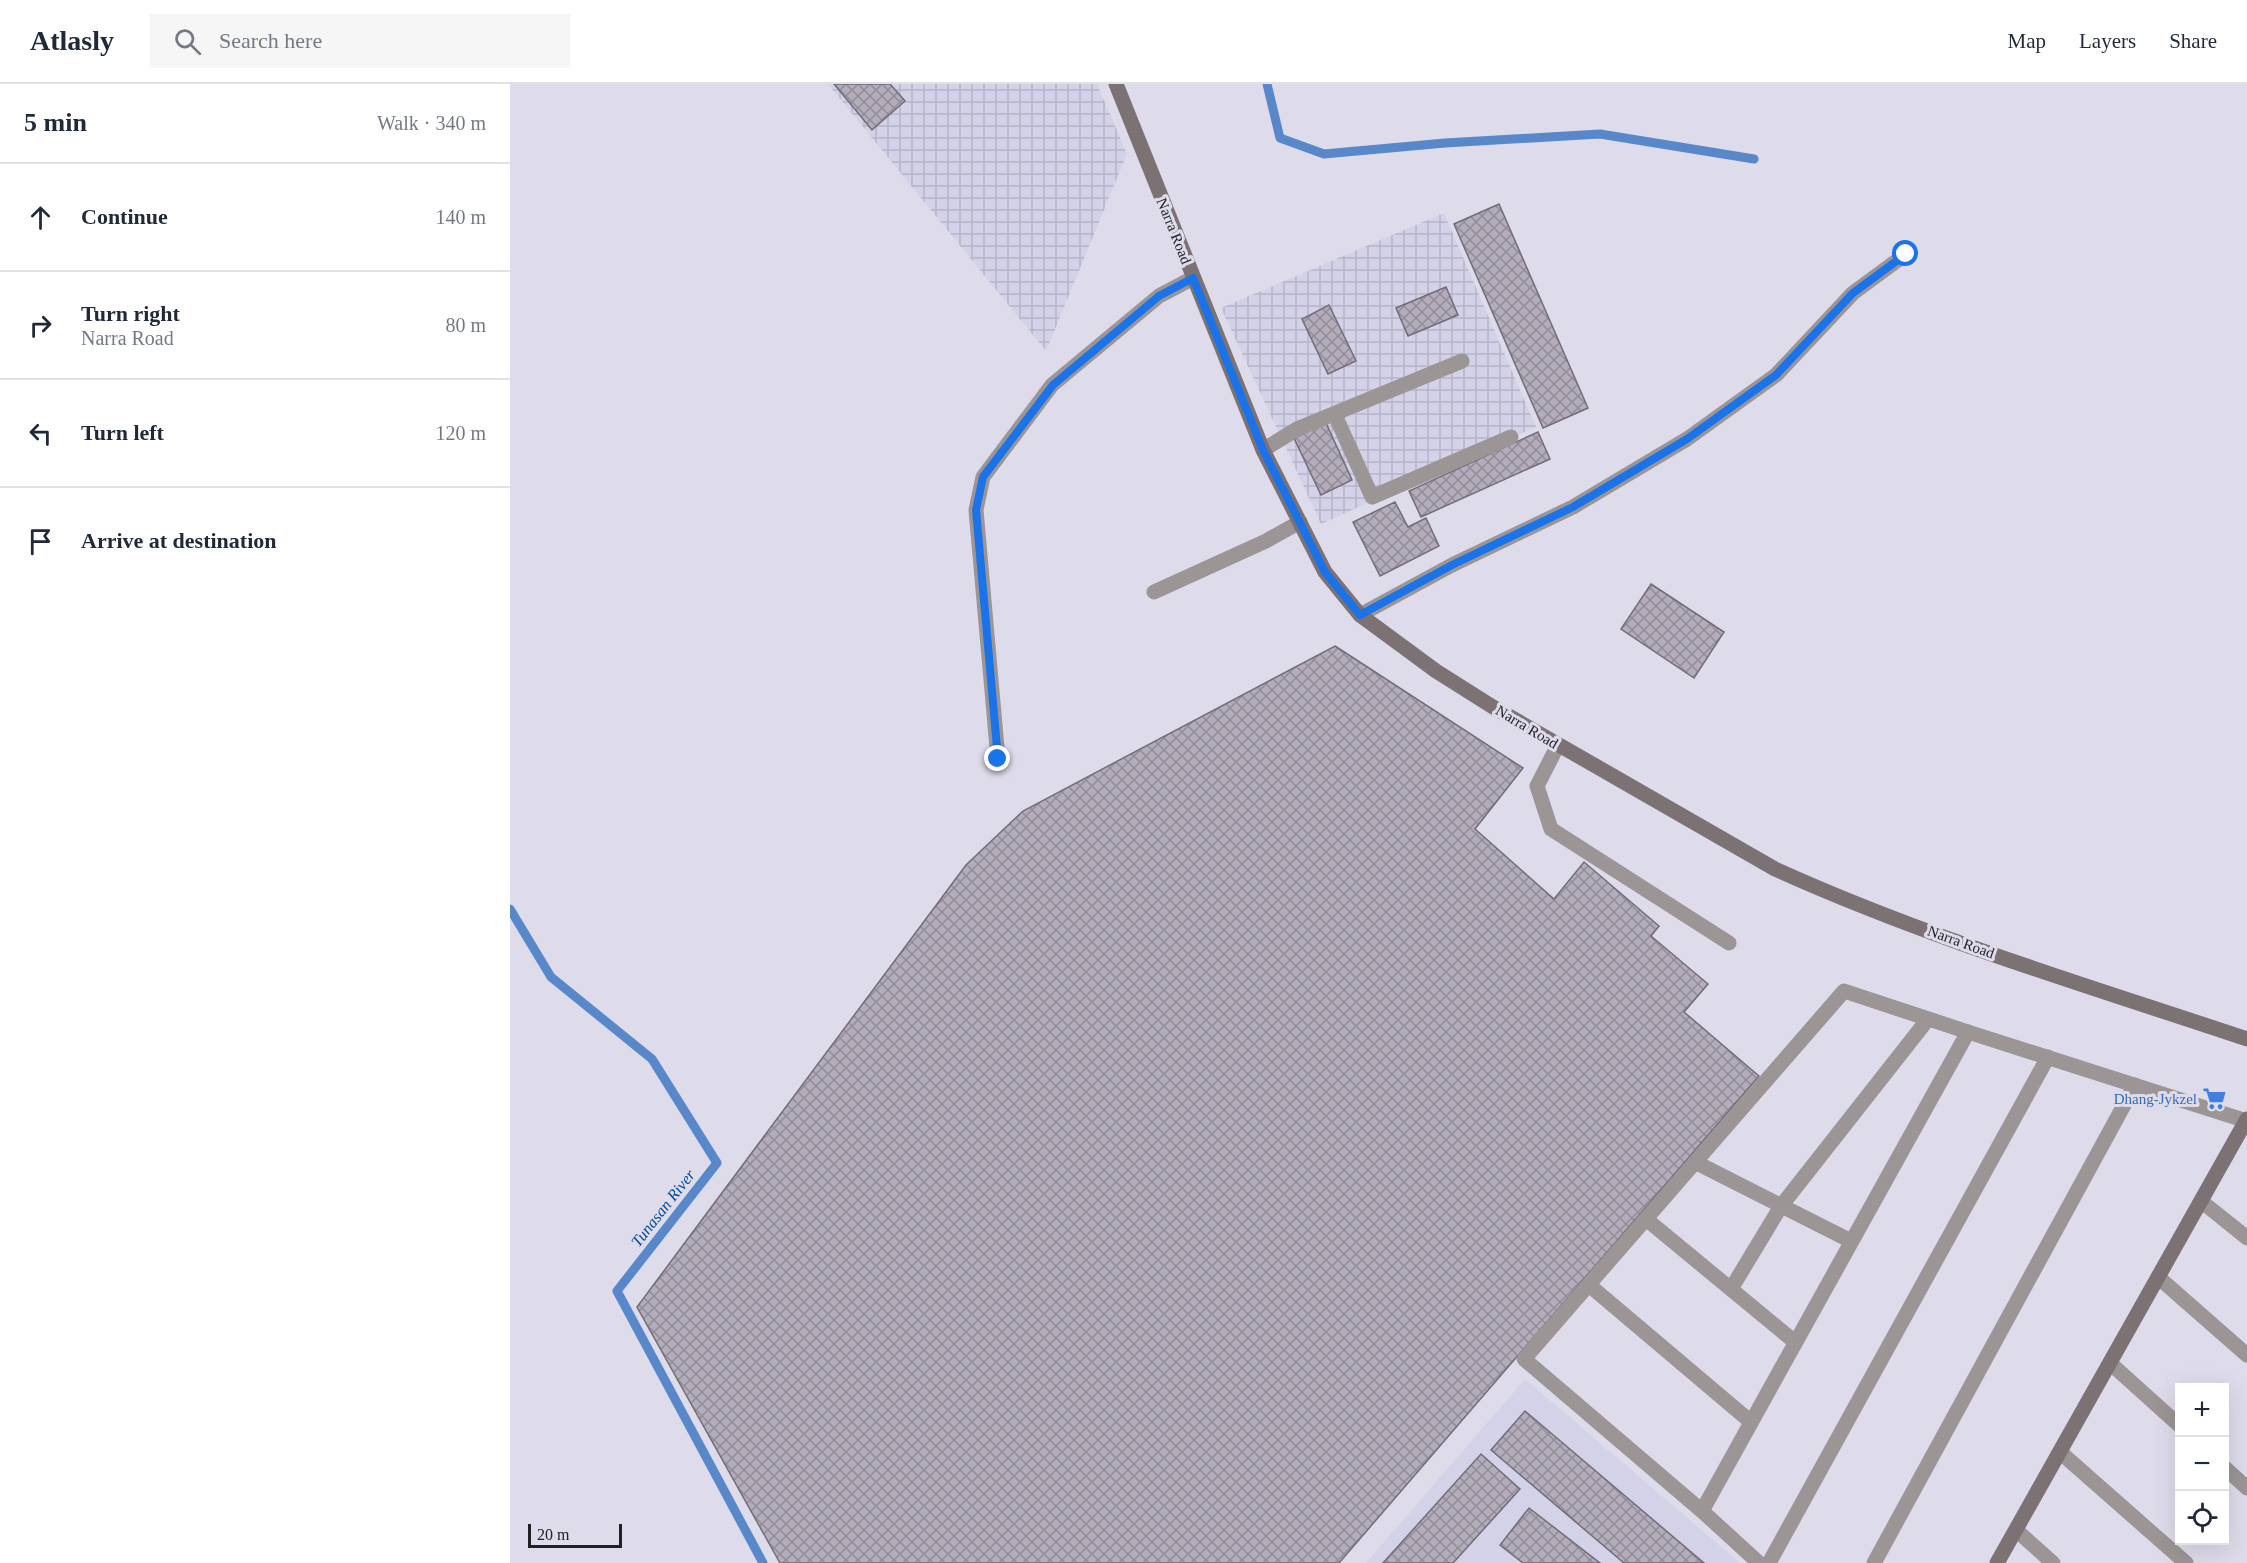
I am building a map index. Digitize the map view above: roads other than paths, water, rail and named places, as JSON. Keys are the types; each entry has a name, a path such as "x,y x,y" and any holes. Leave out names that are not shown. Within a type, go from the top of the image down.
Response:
{"street":[{"name":"Narra Road","path":"1116,84 1263,450 1325,572 1360,615 1436,671 1558,745 1775,869 1822,891 1980,950 2247,1039"},
{"path":"1360,615 1452,565 1573,507 1687,439 1776,375 1853,293 1906,254"},
{"path":"998,759 976,510 983,477 1053,385 1159,296 1193,278"},
{"path":"1263,450 1297,429 1462,361"},
{"path":"1335,415 1372,497 1511,437"},
{"path":"1154,592 1266,541 1300,522"},
{"path":"1558,745 1537,786 1551,829 1729,943"},
{"path":"1759,1563 1702,1511 1524,1359 1844,991 2247,1120 1997,1563"},
{"path":"1731,1289 1781,1206 1928,1019"},
{"path":"1702,1511 1968,1032"},
{"path":"1769,1563 2048,1057"},
{"path":"1874,1563 2135,1084"},
{"path":"1695,1162 1851,1241"},
{"path":"2201,1201 2247,1238"},
{"path":"1646,1219 1795,1342"},
{"path":"2158,1277 2247,1355"},
{"path":"1589,1285 1750,1422"},
{"path":"2110,1363 2175,1422"},
{"path":"2060,1452 2186,1563"},
{"path":"2229,1472 2247,1488"},
{"path":"2016,1530 2053,1563"}],"waterway":[{"path":"1267,84 1280,138 1324,154 1445,143 1600,134 1754,159"},
{"name":"Tunasan River","path":"510,909 551,977 652,1059 717,1163 617,1291 763,1563"}],"place":[{"name":"Dhang-Jykzel","path":"2215,1099"}]}
